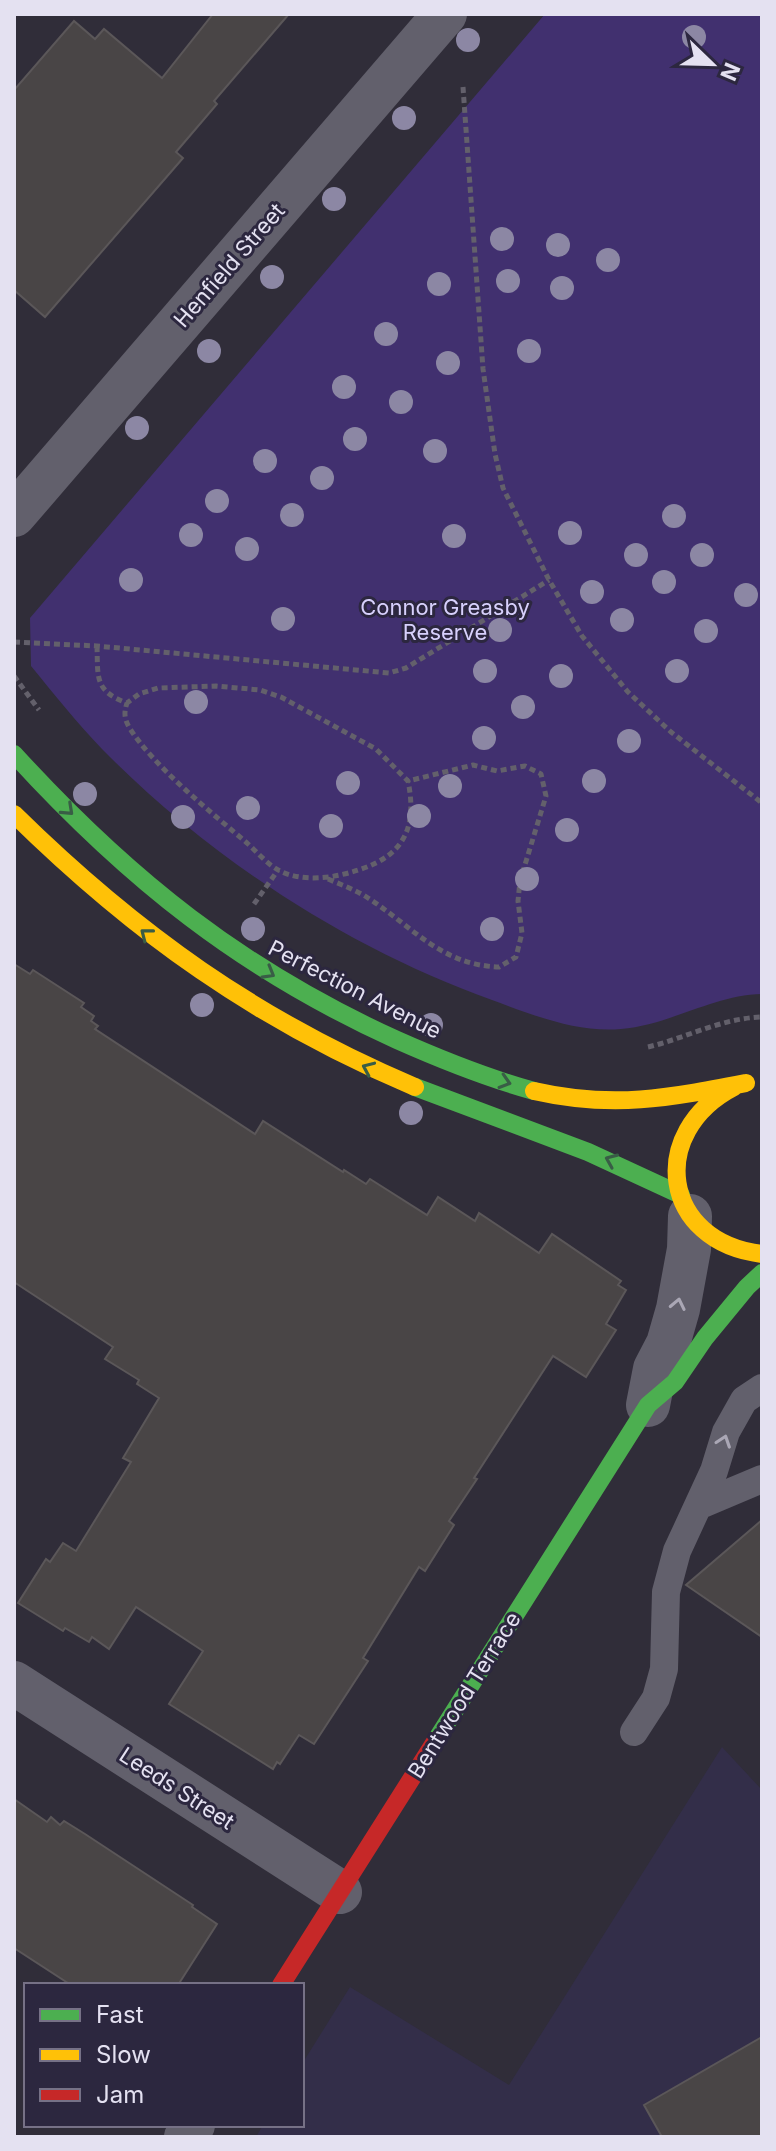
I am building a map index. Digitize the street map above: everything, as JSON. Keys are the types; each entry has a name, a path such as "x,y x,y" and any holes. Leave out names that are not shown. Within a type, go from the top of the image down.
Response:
{"street":[{"name":"Henfield Street","path":"14,515 445,14"},
{"name":"Perfection Avenue","path":"14,754 46,790 124,864 195,923 260,968 369,1027 434,1057 505,1083 545,1093 604,1101 655,1098 754,1083"},
{"path":"14,814 59,860 124,917 169,952 255,1010 330,1050 426,1093 626,1166 685,1206"},
{"path":"754,1083 723,1091 703,1105 688,1125 679,1147 676,1172 685,1206 704,1233 722,1245 762,1254"},
{"name":"Bentwood Terrace","path":"648,1405 655,1369 668,1344 678,1309 689,1249 685,1206"},
{"name":"Bentwood Terrace","path":"282,1983 648,1405 675,1382 705,1338 762,1273"},
{"name":"Leeds Street","path":"14,1683 340,1892"}],"lane":[{"path":"634,1732 656,1698 664,1669 666,1592 677,1551 700,1505 732,1421 744,1400 762,1388"},
{"path":"700,1505 762,1479"}],"path":[{"path":"463,87 483,369 495,454 507,498 582,636 628,692 671,732 762,803"},
{"path":"14,642 97,646 389,673 406,668 549,580"},
{"path":"97,646 101,688 115,699 127,703"},
{"path":"14,676 46,719"},
{"path":"216,686 260,690 281,697 376,749 408,781 411,811 400,846 378,865 327,878 302,877 278,870 145,749 127,724 124,714 127,703 139,694 158,688 216,686"},
{"path":"327,878 368,898 434,949 456,959 499,967 516,957 522,933 518,901 520,881 546,796 541,774 525,766 497,771 473,765 408,781"},
{"path":"254,904 278,870"},
{"path":"242,895 266,911"},
{"path":"646,1048 731,1020 762,1017"}],"shaded area":[{"path":"722,1747 762,1790 762,2137 256,2137 262,2127 304,2127 304,2061 350,1987 509,2085"}],"green space":[{"name":"Connor Greasby Reserve","path":"545,14 762,14 762,994 726,999 657,1022 621,1029 605,1030 555,1022 508,1006 386,955 334,927 235,863 188,827 93,739 31,666 30,618"}],"building":[{"path":"213,14 289,14 214,101 217,104 176,152 183,158 45,317 14,290 14,90 74,21 95,39 104,29 162,78"},
{"path":"14,964 30,974 33,970 84,1003 81,1007 94,1016 91,1021 98,1026 95,1029 255,1134 263,1121 343,1172 366,1184 370,1179 427,1215 438,1197 475,1221 479,1213 539,1253 552,1234 621,1281 618,1285 626,1290 606,1324 616,1330 586,1377 553,1356 474,1478 477,1479 449,1521 454,1525 425,1571 419,1567 363,1658 368,1661 314,1744 299,1735 280,1764 277,1762 273,1769 169,1704 203,1651 136,1607 109,1649 92,1637 89,1642 65,1628 63,1631 18,1603 46,1559 50,1562 63,1543 76,1551 131,1462 123,1458 159,1398 137,1384 139,1380 105,1359 113,1347 14,1282"},
{"path":"762,1520 762,1637 686,1585"},
{"path":"14,1799 47,1822 51,1817 60,1825 64,1821 217,1924 179,1983 68,1983 14,1948"},
{"path":"762,2037 762,2137 662,2137 644,2105"}],"traffic: fast":[{"path":"14,754 100,842 144,881 238,952 341,1013 397,1040 465,1068 534,1091"},
{"path":"415,1087 588,1152 681,1195"},
{"path":"436,1740 648,1405 675,1382 705,1338 762,1273"}],"traffic: slow":[{"path":"14,814 106,898 201,970 303,1033 415,1087"},
{"path":"534,1091 615,1100 666,1097 746,1083"},
{"path":"734,1087 706,1107 687,1130 678,1156 678,1183 686,1208 703,1229 728,1245 762,1254"}],"traffic: jam":[{"path":"282,1983 436,1740"}]}
